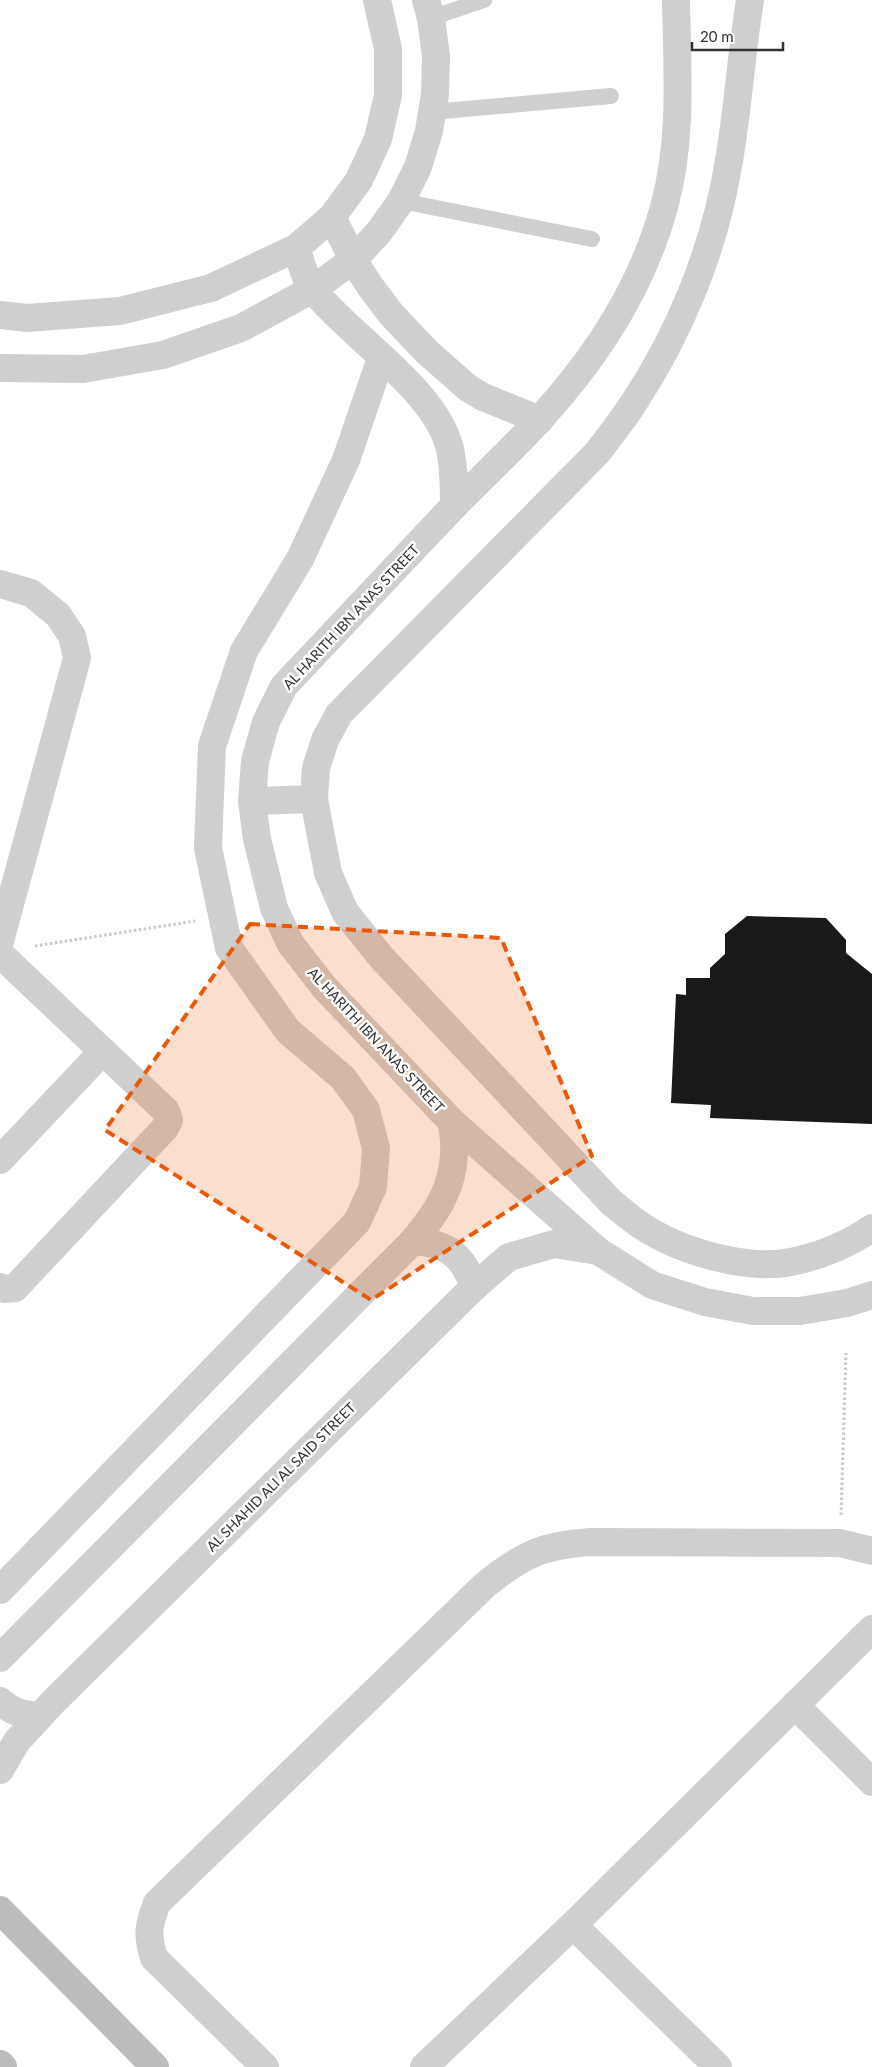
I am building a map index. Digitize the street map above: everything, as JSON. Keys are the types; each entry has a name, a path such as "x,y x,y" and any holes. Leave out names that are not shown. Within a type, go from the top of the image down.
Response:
{"main road":[{"path":"0,1910 156,2067"},
{"path":"0,2064 3,2067"}],"street":[{"path":"0,315 27,318 120,311 211,288 296,248 332,217 359,180 378,139 388,94 388,49 377,0"},
{"name":"AL HARITH IBN ANAS STREET","path":"676,0 678,88 676,148 664,206 646,262 620,315 586,364 540,420 454,506 284,686 263,730 255,761 252,801 257,839 274,908 290,943 324,987 452,1122 598,1251 652,1285 705,1302 753,1312 800,1311 847,1303 872,1295"},
{"path":"750,0 728,166 714,229 693,290 666,349 633,405 596,453 339,714 325,740 316,768 314,799 328,873 345,912 382,957 611,1202 642,1226 676,1245 712,1257 751,1263 790,1262 832,1250 872,1228"},
{"path":"0,368 83,368 163,355 241,328 313,289 353,260 379,232 401,201 418,167 429,131 435,94 436,56 429,9"},
{"path":"332,217 353,260 391,314 434,358 468,388 483,397 540,420"},
{"path":"296,248 313,289 381,358 416,390 439,421 450,448 454,473 454,506"},
{"path":"0,1590 357,1222 373,1186 376,1148 366,1110 343,1078 288,1031 229,948 208,848 212,746 244,651 300,559 346,460 381,358"},
{"path":"0,584 31,593 58,615 72,636 76,658 0,941"},
{"path":"252,801 314,799"},
{"path":"0,954 166,1111 168,1115 168,1124 15,1288 5,1289 0,1287"},
{"path":"0,1160 103,1051"},
{"path":"0,1658 413,1241 434,1216 448,1186 454,1154 452,1122"},
{"path":"413,1241 430,1242 445,1248 458,1258 468,1271 474,1287"},
{"name":"AL SHAHID ALI AL SAID STREET","path":"0,1770 17,1741 39,1716 474,1287 509,1257 518,1254 554,1244 598,1251"},
{"path":"265,2067 154,1958 148,1940 150,1921 157,1904 485,1585 508,1566 533,1552 562,1544 591,1542 840,1543 872,1551"},
{"path":"424,2067 573,1925 872,1629"},
{"path":"0,1701 9,1709 23,1715 39,1716"},
{"path":"795,1705 872,1782"},
{"path":"573,1925 718,2067"}],"lane":[{"path":"429,9 484,0"},
{"path":"432,112 611,96"},
{"path":"401,201 592,239"}],"path":[{"path":"29,947 223,916"},
{"path":"840,1543 846,1353"}],"highlighted area":[{"path":"250,924 501,938 592,1156 371,1300 105,1130"}],"building":[{"path":"747,916 826,918 846,940 846,953 872,974 872,1124 710,1118 711,1105 671,1103 676,994 686,995 686,978 710,978 710,968 725,954 725,934"}]}
